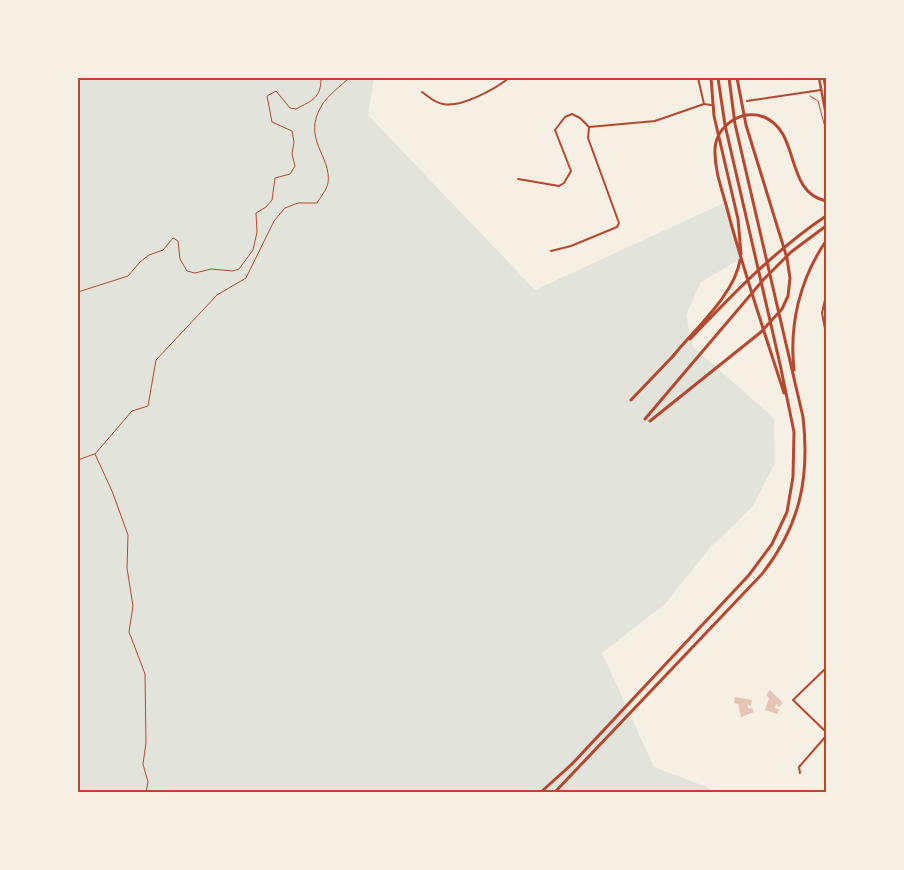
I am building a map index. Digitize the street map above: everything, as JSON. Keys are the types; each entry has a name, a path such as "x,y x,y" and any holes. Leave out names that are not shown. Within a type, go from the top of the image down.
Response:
{"main road":[{"path":"673,356 712,311 731,284 740,264 741,242 712,100 711,78"},
{"path":"541,792 572,764 734,591 772,544 787,512 792,487 794,448 789,408 768,308 725,125 718,78"},
{"path":"556,792 747,591 780,548 793,521 804,481 806,444 796,386 735,124 729,78"},
{"path":"737,78 753,152 787,258 789,289 782,309 772,322 648,420 764,279 801,244 826,226"},
{"path":"789,408 759,315 717,166 715,148 719,134 729,123 738,118 754,115 770,120 781,130 803,185 815,196 826,201"},
{"path":"631,400 762,265 794,238 826,216"},
{"path":"796,386 793,349 796,310 807,275 826,241"}],"street":[{"path":"422,92 437,102 456,104 494,89 509,78"},
{"path":"698,78 704,104"},
{"path":"818,78 826,115"},
{"path":"746,101 821,90"},
{"path":"588,127 655,121 704,104 711,105"},
{"path":"518,179 559,186 564,183 571,171 556,130 565,117 572,114 580,118 588,127 588,138 619,222 617,227 571,246 551,251"},
{"path":"826,295 822,313 826,334"},
{"path":"826,668 793,700 826,732"},
{"path":"800,773 798,767 826,736"}],"path":[{"path":"78,292 128,276 140,262 150,255 163,250 173,238 178,241 182,264 187,271 196,273 211,269 232,271 239,269 253,250 257,232 256,213 266,207 272,200 275,178 290,174 295,166 292,154 294,142 292,131 272,122 268,96 276,92 290,108 296,109 317,96 321,91 321,78"},
{"path":"78,460 95,454 132,411 148,406 156,360 218,295 246,278 274,222 285,208 298,203 317,203 328,184 327,172 316,140 315,118 323,103 349,78"},
{"path":"823,78 826,96"},
{"path":"810,96 818,101 826,132"},
{"path":"95,454 112,491 128,535 127,568 134,606 130,632 145,674 146,743 143,764 148,782 146,792"}],"shaded area":[{"path":"78,78 374,78 368,115 535,290 726,202 740,259 701,282 686,315 693,347 774,418 775,463 753,506 709,549 665,604 602,653 654,767 709,788 711,792 78,792"}],"building":[{"path":"770,690 783,703 779,707 776,704 775,708 779,709 777,714 765,710 769,698 766,695"},
{"path":"735,697 752,700 751,706 747,705 754,712 741,717 738,704 734,703"}]}
